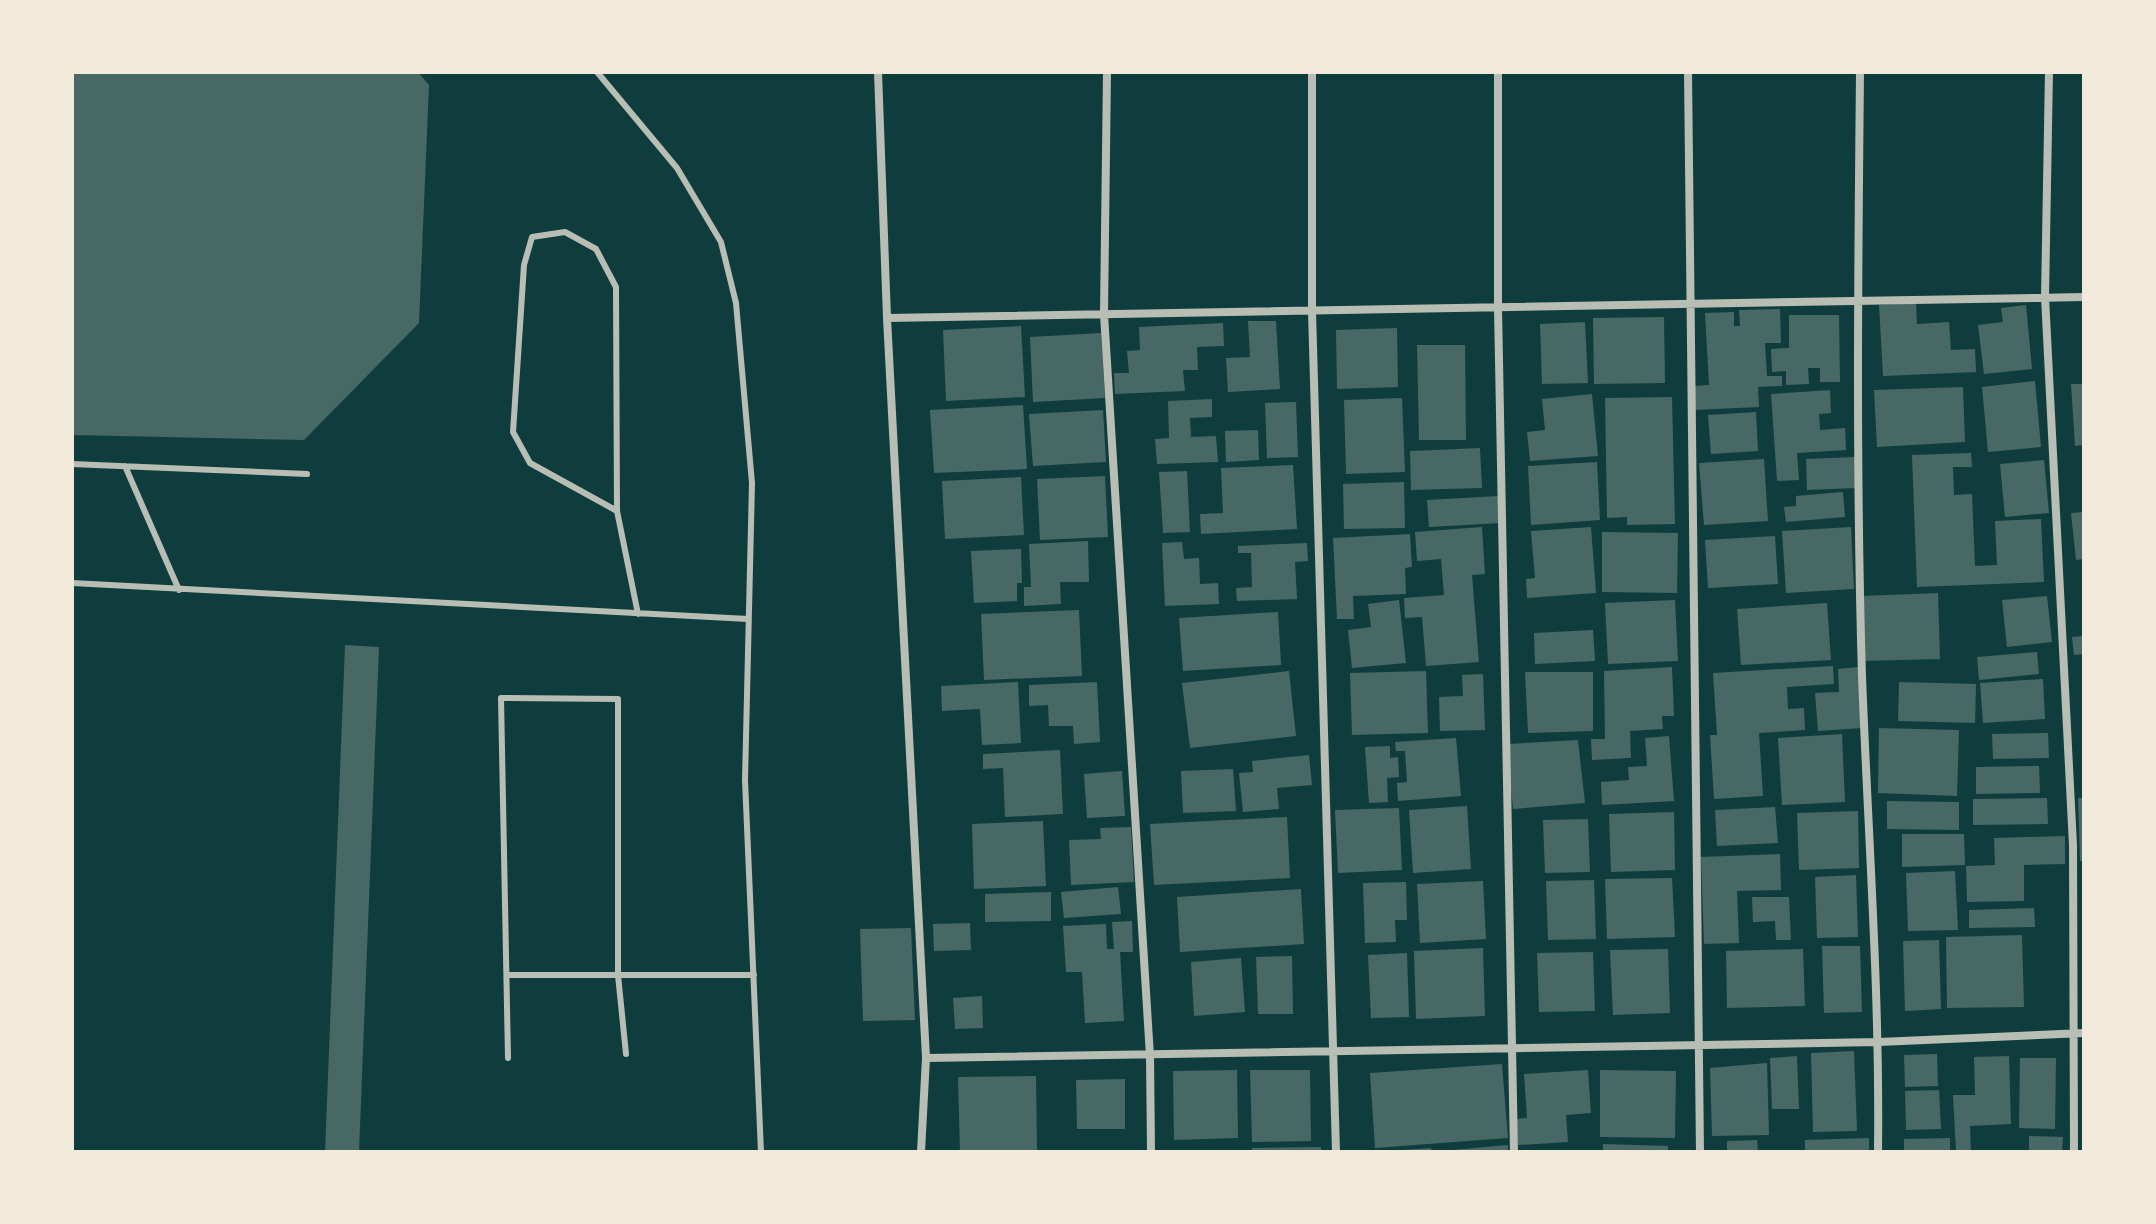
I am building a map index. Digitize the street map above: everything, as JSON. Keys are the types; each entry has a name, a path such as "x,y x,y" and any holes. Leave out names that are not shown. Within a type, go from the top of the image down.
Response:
{"street":[{"path":"878,72 887,318 926,1058 921,1152"},
{"path":"1107,72 1104,314 1150,1056 1151,1152"},
{"path":"1312,72 1312,311 1336,1152"},
{"path":"1498,72 1498,308 1514,1152"},
{"path":"1688,72 1700,1152"},
{"path":"1860,72 1857,301 1862,674 1879,1042 1878,1152"},
{"path":"2049,72 2045,297 2080,1033 2074,1152"},
{"path":"887,318 2084,297"},
{"path":"926,1058 1150,1056 1699,1042 1879,1042 2080,1033"}],"lane":[{"path":"597,72 677,168 721,242 736,303 752,483 745,780 761,1152"},
{"path":"617,511 530,463 513,432 524,265 532,237 565,232 596,249 616,287 617,511 638,614"},
{"path":"72,464 307,474"},
{"path":"125,466 179,590"},
{"path":"72,583 748,619"},
{"path":"508,1058 501,698 618,699 618,975 626,1054"},
{"path":"507,975 754,975"}],"building":[{"path":"72,72 418,72 429,85 419,323 304,440 72,435"},
{"path":"1916,303 1917,324 1949,322 1951,350 1975,349 1976,372 1883,376 1879,305"},
{"path":"2026,305 2032,369 1984,374 1978,325 2003,322 2001,308"},
{"path":"1780,309 1781,343 1765,343 1767,376 1782,376 1782,386 1758,387 1759,407 1694,410 1693,386 1709,385 1705,313 1734,312 1734,326 1740,326 1739,310"},
{"path":"1789,315 1839,315 1840,382 1820,382 1820,368 1808,368 1809,384 1786,385 1786,371 1772,372 1771,349 1789,348"},
{"path":"1664,317 1665,383 1594,384 1593,318"},
{"path":"1248,321 1276,321 1280,389 1228,392 1226,358 1250,357"},
{"path":"1585,322 1588,383 1542,384 1540,324"},
{"path":"1223,323 1224,346 1197,347 1198,370 1183,370 1185,391 1115,394 1114,373 1129,373 1127,351 1140,350 1139,327"},
{"path":"1021,326 1025,397 946,401 943,330"},
{"path":"1397,328 1398,387 1337,389 1336,330"},
{"path":"1101,333 1105,398 1033,402 1030,337"},
{"path":"1417,345 1465,345 1466,440 1419,440"},
{"path":"2035,381 2041,447 1988,452 1982,387"},
{"path":"2071,384 2084,384 2084,445 2075,446"},
{"path":"1963,387 1965,442 1877,447 1874,390"},
{"path":"1830,390 1831,413 1819,414 1820,430 1845,428 1846,450 1797,453 1799,480 1777,481 1771,394"},
{"path":"1592,394 1598,456 1530,461 1527,432 1545,430 1542,399"},
{"path":"1672,397 1675,524 1627,525 1627,517 1607,518 1605,398"},
{"path":"1402,398 1405,472 1346,474 1344,400"},
{"path":"1212,399 1212,417 1190,418 1191,437 1216,436 1218,462 1157,464 1155,439 1169,438 1168,401"},
{"path":"1296,402 1298,457 1267,458 1265,403"},
{"path":"1023,405 1027,469 934,473 930,410"},
{"path":"1103,410 1106,462 1033,466 1029,414"},
{"path":"1756,412 1758,451 1711,454 1708,415"},
{"path":"1258,430 1259,460 1226,462 1225,431"},
{"path":"1480,448 1482,488 1411,490 1410,451"},
{"path":"1971,453 1972,467 1953,467 1954,495 1972,494 1975,566 1997,565 1995,521 2041,519 2044,582 1917,587 1912,455"},
{"path":"1856,457 1857,488 1807,490 1806,459"},
{"path":"1764,459 1768,521 1704,525 1699,463"},
{"path":"2044,460 2049,513 2005,517 2000,464"},
{"path":"1597,462 1600,520 1531,525 1528,466"},
{"path":"1293,465 1297,529 1201,534 1200,514 1223,513 1221,468"},
{"path":"1187,471 1190,532 1163,533 1159,472"},
{"path":"1105,476 1108,537 1040,540 1037,479"},
{"path":"1021,477 1024,535 945,539 942,481"},
{"path":"1404,482 1405,528 1344,529 1343,484"},
{"path":"1843,492 1845,517 1786,522 1784,507 1796,506 1796,496"},
{"path":"1499,496 1501,523 1429,527 1427,500"},
{"path":"2084,512 2084,559 2076,560 2071,513"},
{"path":"1482,527 1485,574 1472,575 1479,662 1426,666 1422,617 1405,618 1404,598 1444,595 1441,559 1417,561 1415,532"},
{"path":"1591,527 1596,593 1527,598 1526,579 1535,578 1531,531"},
{"path":"1851,527 1854,589 1786,593 1782,531"},
{"path":"1602,532 1678,533 1677,593 1602,592"},
{"path":"1410,534 1412,567 1405,568 1406,594 1353,596 1354,619 1337,619 1333,538"},
{"path":"1775,536 1778,584 1708,588 1705,540"},
{"path":"1088,541 1089,582 1060,582 1061,604 1024,606 1024,587 1031,587 1029,544"},
{"path":"1182,542 1184,559 1199,558 1200,584 1218,583 1219,604 1165,606 1162,543"},
{"path":"1307,543 1308,561 1295,562 1297,599 1237,601 1236,588 1252,587 1251,553 1238,553 1238,546"},
{"path":"1021,549 1022,583 1017,583 1017,601 974,603 971,551"},
{"path":"1938,593 1940,659 1864,661 1862,596"},
{"path":"2047,596 2052,642 2007,647 2002,600"},
{"path":"1399,600 1406,663 1352,668 1348,630 1371,627 1368,604"},
{"path":"1675,600 1678,661 1608,664 1605,603"},
{"path":"1827,603 1831,660 1741,665 1737,609"},
{"path":"1079,610 1082,676 984,680 981,614"},
{"path":"1278,612 1281,665 1183,671 1179,618"},
{"path":"1593,630 1595,661 1535,664 1534,633"},
{"path":"2084,636 2084,654 2074,655 2072,637"},
{"path":"345,645 379,647 359,1152 325,1152"},
{"path":"2037,652 2039,674 1979,680 1977,657"},
{"path":"1833,666 1834,684 1787,687 1788,709 1804,708 1805,730 1759,733 1763,796 1714,799 1710,735 1717,735 1713,673"},
{"path":"1672,667 1674,716 1662,716 1663,729 1630,731 1631,758 1592,760 1591,739 1605,739 1604,671"},
{"path":"1859,667 1863,728 1818,731 1815,693 1839,692 1838,669"},
{"path":"1289,671 1296,736 1190,748 1182,683"},
{"path":"1426,671 1428,733 1352,735 1350,673"},
{"path":"1525,672 1593,672 1593,731 1528,733"},
{"path":"1483,674 1485,730 1440,731 1439,697 1463,696 1462,675"},
{"path":"2043,679 2045,719 1983,723 1980,683"},
{"path":"1018,682 1021,743 982,745 980,709 942,711 941,686"},
{"path":"1097,682 1100,742 1074,744 1073,726 1049,726 1048,705 1029,706 1029,685"},
{"path":"1899,682 1976,684 1975,723 1898,721"},
{"path":"1879,728 1959,730 1957,796 1878,793"},
{"path":"2048,733 2049,758 1993,759 1992,734"},
{"path":"1842,734 1845,802 1782,805 1778,738"},
{"path":"1669,736 1674,801 1602,805 1601,782 1629,780 1628,767 1647,766 1645,738"},
{"path":"1456,738 1461,796 1398,801 1397,783 1407,782 1405,751 1396,751 1395,742"},
{"path":"1578,740 1585,803 1513,809 1507,744"},
{"path":"1390,746 1390,758 1398,757 1399,777 1387,778 1388,802 1369,803 1365,747"},
{"path":"1060,750 1063,814 1005,817 1003,768 983,769 983,754"},
{"path":"1309,755 1312,785 1277,788 1279,809 1243,812 1239,773 1253,772 1252,761"},
{"path":"2039,766 2040,793 1976,794 1976,767"},
{"path":"1233,769 1236,811 1183,813 1181,771"},
{"path":"1122,771 1125,816 1087,818 1084,774"},
{"path":"2047,798 2048,824 1973,825 1973,799"},
{"path":"2078,798 2084,798 2084,861 2080,861"},
{"path":"1887,801 1959,802 1959,830 1887,829"},
{"path":"1467,806 1471,869 1413,873 1409,810"},
{"path":"1775,807 1778,843 1717,846 1715,810"},
{"path":"1399,808 1402,870 1338,873 1335,810"},
{"path":"1858,811 1859,868 1799,870 1797,813"},
{"path":"1674,812 1675,870 1611,872 1609,814"},
{"path":"1287,817 1290,878 1154,885 1150,824"},
{"path":"1588,819 1590,872 1545,873 1543,820"},
{"path":"1043,821 1046,886 974,889 972,824"},
{"path":"1131,827 1134,882 1071,885 1069,840 1101,839 1100,828"},
{"path":"1902,834 1964,834 1965,865 1902,867"},
{"path":"2065,836 2065,864 2024,865 2024,901 1967,902 1966,866 1995,865 1994,838"},
{"path":"1780,854 1781,890 1737,891 1739,943 1704,944 1701,857"},
{"path":"1955,871 1958,930 1908,931 1906,873"},
{"path":"1856,875 1858,937 1817,938 1815,877"},
{"path":"1672,878 1675,937 1607,939 1605,879"},
{"path":"1594,880 1596,939 1548,940 1546,881"},
{"path":"1483,881 1486,939 1420,943 1417,884"},
{"path":"1406,882 1407,920 1395,920 1396,942 1365,943 1363,883"},
{"path":"1118,887 1121,914 1064,918 1061,892"},
{"path":"1301,889 1304,944 1180,952 1177,897"},
{"path":"1051,892 1051,921 985,922 985,894"},
{"path":"1752,897 1789,897 1791,940 1776,940 1775,921 1753,922"},
{"path":"2034,908 2035,927 1969,928 1969,910"},
{"path":"1132,921 1133,952 1120,952 1124,1021 1085,1023 1082,972 1066,972 1063,926 1106,924 1107,949 1114,949 1112,922"},
{"path":"970,923 971,950 934,951 933,924"},
{"path":"911,928 915,1020 863,1021 860,929"},
{"path":"2022,935 2024,1007 1947,1008 1946,937"},
{"path":"1939,940 1941,1009 1905,1011 1903,941"},
{"path":"1822,946 1860,946 1862,1012 1824,1013"},
{"path":"1483,948 1485,1016 1416,1019 1414,951"},
{"path":"1668,949 1670,1013 1613,1015 1610,950"},
{"path":"1803,949 1805,1006 1727,1008 1726,951"},
{"path":"1593,952 1595,1011 1539,1012 1537,953"},
{"path":"1407,953 1409,1017 1371,1018 1368,955"},
{"path":"1292,956 1293,1014 1258,1014 1256,957"},
{"path":"1241,958 1245,1012 1194,1016 1191,962"},
{"path":"982,996 983,1028 955,1029 953,998"},
{"path":"1854,1051 1857,1131 1813,1132 1811,1053"},
{"path":"1937,1054 1938,1086 1905,1087 1904,1055"},
{"path":"1797,1056 1799,1109 1772,1109 1770,1058"},
{"path":"2009,1056 2011,1124 1970,1126 1971,1152 1956,1152 1953,1095 1975,1095 1974,1057"},
{"path":"2020,1058 2056,1058 2055,1129 2019,1128"},
{"path":"1767,1063 1769,1135 1712,1136 1710,1068"},
{"path":"1502,1064 1508,1138 1375,1148 1370,1073"},
{"path":"1237,1070 1238,1138 1174,1140 1173,1071"},
{"path":"1250,1070 1310,1070 1311,1141 1252,1142"},
{"path":"1588,1070 1591,1113 1566,1115 1568,1142 1518,1145 1516,1119 1527,1118 1524,1074"},
{"path":"1600,1070 1676,1071 1675,1138 1600,1137"},
{"path":"1036,1076 1037,1150 960,1152 958,1077"},
{"path":"1125,1079 1125,1129 1077,1129 1076,1080"},
{"path":"1939,1090 1941,1129 1906,1130 1905,1091"},
{"path":"2029,1136 2063,1137 2062,1152 2029,1152"},
{"path":"1869,1138 1869,1152 1805,1152 1805,1140"},
{"path":"1950,1138 1950,1152 1904,1152 1904,1139"},
{"path":"1757,1140 1758,1152 1727,1152 1727,1141"},
{"path":"1603,1144 1668,1146 1668,1152 1603,1152"},
{"path":"1508,1145 1508,1152 1452,1152 1452,1150"},
{"path":"1321,1147 1321,1152 1252,1152 1252,1148"},
{"path":"1431,1148 1432,1152 1403,1152 1403,1150"}]}
